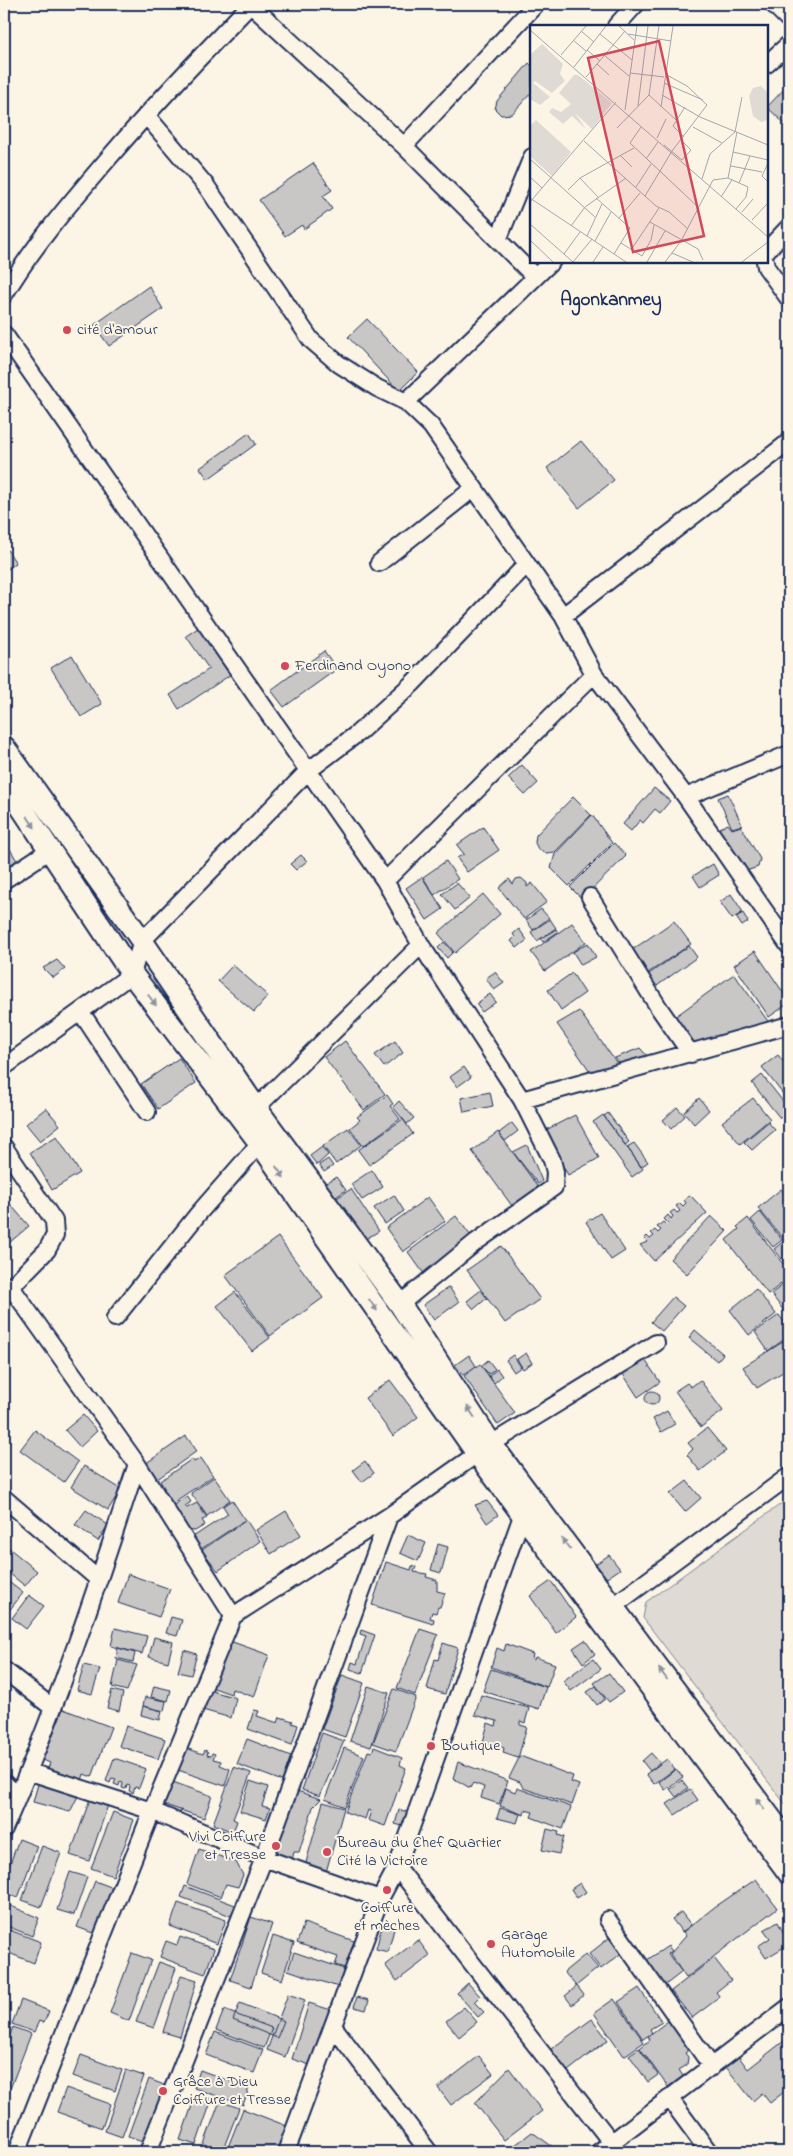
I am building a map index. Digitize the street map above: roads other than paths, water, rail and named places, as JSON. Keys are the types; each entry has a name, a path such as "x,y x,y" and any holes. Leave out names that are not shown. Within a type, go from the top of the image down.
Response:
{"main road":[{"path":"4,747 142,941 256,1108 400,1304 522,1513 605,1612 789,1843"},
{"path":"4,782 132,974 260,1143 605,1612 789,1873"}],"street":[{"path":"4,295 21,266 62,211 146,115 251,4 404,146 534,276"},
{"path":"404,146 536,4"},
{"path":"617,25 636,4"},
{"path":"773,4 789,20"},
{"path":"768,63 789,44"},
{"path":"146,115 207,187 311,340 354,374 406,402 431,426 563,616 594,674 686,797 789,946"},
{"path":"498,240 513,210 530,162"},
{"path":"768,249 789,227"},
{"path":"406,402 534,276 551,262"},
{"path":"764,262 789,300"},
{"path":"4,334 385,881 421,945 522,1100 552,1160 556,1172 554,1187 476,1242 400,1304"},
{"path":"563,616 789,442"},
{"path":"378,563 474,488"},
{"path":"6,1062 81,1012 132,974 142,941 308,771 358,733 413,683 526,565"},
{"path":"385,881 594,674"},
{"path":"686,797 789,754"},
{"path":"4,880 50,850"},
{"path":"590,897 659,1008 691,1054"},
{"path":"256,1108 421,945"},
{"path":"81,1012 147,1112"},
{"path":"522,1100 789,1025"},
{"path":"114,1318 198,1214 260,1143"},
{"path":"4,1147 54,1221 55,1235 47,1250 7,1290 137,1464 233,1616"},
{"path":"17,2152 152,1811 233,1616 389,1516 484,1448 656,1343"},
{"path":"4,1829 30,1772 99,1580 137,1464"},
{"path":"605,1612 789,1476"},
{"path":"4,1498 99,1580"},
{"path":"286,2152 380,1899 398,1867 522,1513"},
{"path":"148,2152 264,1858 389,1516"},
{"path":"4,1670 52,1708"},
{"path":"30,1772 152,1811 264,1858 380,1899"},
{"path":"4,1783 18,1796"},
{"path":"398,1867 606,2147 789,2008"},
{"path":"608,1920 712,2067"},
{"path":"333,2026 429,2152"},
{"path":"670,2099 709,2152"}],"place":[{"name":"cité d'amour","path":"67,330"},
{"name":"Ferdinand Oyono","path":"285,666"},
{"name":"Boutique","path":"431,1746"},
{"name":"Vivi Coiffure et Tresse","path":"276,1846"},
{"name":"Bureau du Chef Quartier Cité la Victoire","path":"327,1852"},
{"name":"Coiffure et mèches","path":"387,1890"},
{"name":"Garage Automobile","path":"491,1944"},
{"name":"Grâce à Dieu Coiffure et Tresse","path":"163,2091"}],"district":[{"name":"Agonkanmey","path":"611,300"}]}
